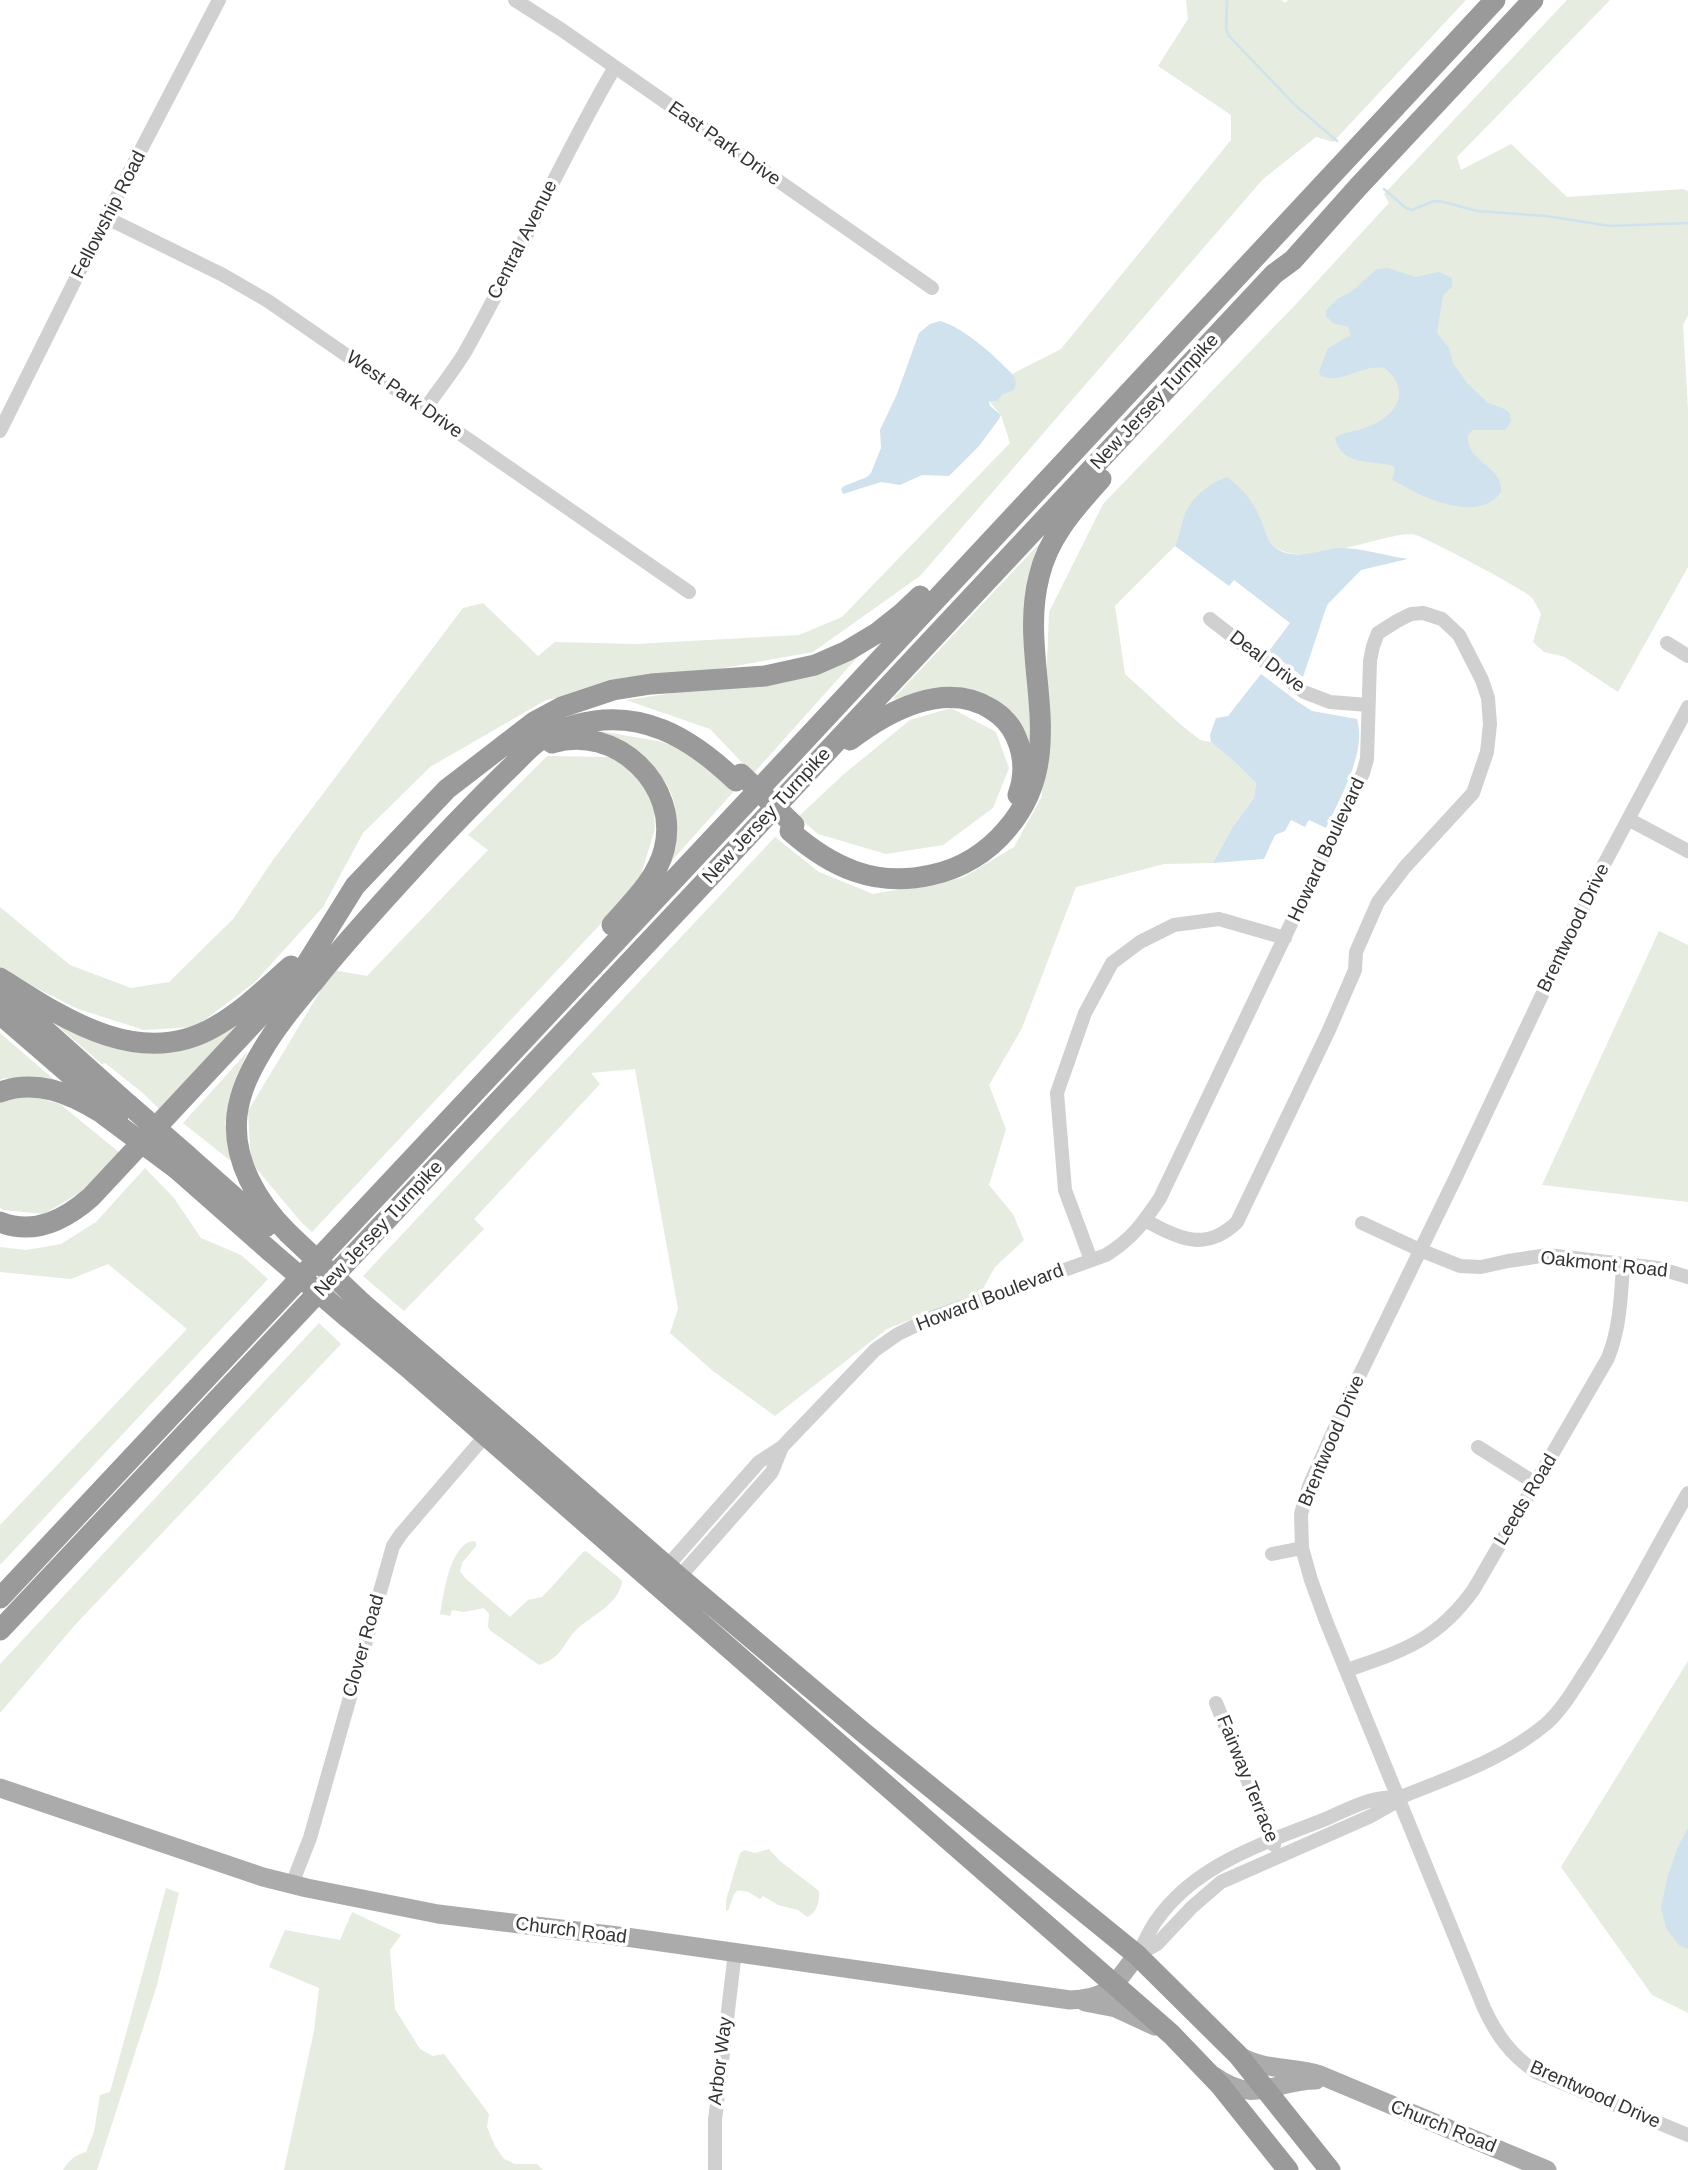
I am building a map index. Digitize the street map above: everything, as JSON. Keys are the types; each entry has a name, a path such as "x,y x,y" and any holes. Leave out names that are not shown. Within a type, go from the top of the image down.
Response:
{"highway":[{"name":"New Jersey Turnpike","path":"0,1598 1495,0"},
{"name":"New Jersey Turnpike","path":"0,1630 1274,274 1293,260 1533,0"},
{"path":"494,752 565,718 597,711 628,710 657,716 685,729 709,745 739,778 818,854 841,866 868,876 894,879 922,877 948,870 972,859 1002,835 1026,802 1035,780 1041,754 1042,731 1034,606 1039,575 1050,546 1073,511 1282,277 1293,260"},
{"path":"1214,299 1141,363 914,603 869,638 831,659 782,674 651,684 594,695 562,707 534,722 447,789 355,886 337,936 270,1038 247,1079 237,1116 237,1140 248,1177 280,1241 323,1268 354,1310 412,1371 485,1436 1137,1955 1238,2054 1330,2170"},
{"path":"719,867 739,856 847,742 870,725 895,712 933,699 965,698 994,710 1009,724 1018,741 1023,776 1011,809 984,839 949,860 905,870 864,865 829,851 792,828"},
{"path":"0,1222 25,1227 49,1224 70,1214 86,1201 302,971 536,743 560,730 599,720 625,720 664,729 711,757 739,778"},
{"path":"487,1079 531,1018 650,880 664,852 667,832 665,813 654,784 640,766 616,749 590,740 560,741 539,749 513,765"},
{"path":"0,978 41,1003 100,1032 131,1043 168,1044 204,1033 240,1010 297,961 337,936"},
{"path":"0,1233 18,1238 43,1236 64,1229 84,1216 309,976 337,936"},
{"path":"0,989 117,1112"},
{"path":"0,1014 117,1112 280,1241 354,1310 666,1580 1171,2034 1244,2114 1288,2170"},
{"path":"0,1092 19,1087 44,1088 117,1112"}],"main road":[{"name":"Church Road","path":"0,1788 218,1863 292,1884 438,1914 735,1952 1070,2000 1104,1994 1137,1955"},
{"path":"1070,2000 1128,2012 1171,2034"},
{"name":"Church Road","path":"1238,2054 1257,2064 1303,2070 1546,2170"},
{"name":"Church Road","path":"1205,2069 1226,2084 1244,2090 1267,2090 1301,2081 1340,2084"}],"street":[{"name":"Fellowship Road","path":"0,431 219,0"},
{"name":"East Park Drive","path":"514,0 615,67 932,288"},
{"name":"Central Avenue","path":"425,410 476,332 576,136 615,67"},
{"name":"West Park Drive","path":"107,218 223,275 268,301 689,592"},
{"name":"Howard Boulevard","path":"666,1580 772,1472 782,1447 875,1350 898,1334 931,1318 1106,1255 1125,1243 1145,1220 1160,1198 1363,773 1367,759 1370,661 1378,634 1411,614 1423,613 1442,619 1459,635 1469,651 1488,698 1490,724 1487,752 1473,793 1405,867 1378,902 1356,953 1355,970 1329,1030 1237,1222 1225,1234 1208,1240 1172,1235 1145,1220"},
{"name":"Deal Drive","path":"1210,619 1304,692 1329,702 1368,705"},
{"path":"1667,643 1688,656"},
{"name":"Brentwood Drive","path":"1688,707 1596,881 1346,1403 1309,1486 1301,1514 1302,1548 1311,1580 1484,2008 1503,2043 1519,2061 1536,2072 1688,2135"},
{"path":"1628,819 1688,851"},
{"path":"1091,1260 1065,1190 1058,1093 1085,1013 1112,963 1140,942 1174,925 1219,919 1285,938"},
{"name":"Oakmont Road","path":"1362,1223 1451,1263 1469,1266 1481,1267 1548,1255 1658,1268 1688,1277"},
{"name":"Leeds Road","path":"1347,1671 1417,1643 1438,1630 1458,1612 1474,1589 1599,1376 1612,1347 1619,1315 1623,1265"},
{"name":"Clover Road","path":"292,1884 310,1838 393,1546 485,1436"},
{"path":"1478,1447 1535,1483"},
{"path":"1137,1955 1157,1944 1192,1907 1221,1882 1371,1816 1394,1804 1399,1798 1506,1752 1549,1721 1569,1697 1606,1639 1688,1493"},
{"path":"1272,1554 1302,1548"},
{"name":"Fairway Terrace","path":"1216,1703 1279,1856"},
{"path":"1137,1955 1156,1921 1189,1886 1217,1866 1271,1839 1374,1799 1386,1796 1399,1798"},
{"name":"Arbor Way","path":"715,2170 715,2120 735,1952"}],"shaded area":[{"path":"1186,0 1282,0 1285,3 1288,0 1466,0 1333,142 1316,137 1263,179 920,576 813,652 546,700 430,767 363,833 323,907 254,983 195,1027 144,1030 78,1009 0,968 0,907 70,965 131,988 169,982 234,918 273,860 463,608 483,603 538,656 555,642 635,644 799,635 842,617 1010,443 1001,415 989,401 1013,390 1012,374 1061,349 1231,140 1231,115 1158,66 1188,19"},
{"path":"1567,0 1610,0 1457,157 1461,170 1511,144 1567,197 1683,189 1688,191 1688,315 1683,325 1688,409 1688,567 1618,692 1565,657 1544,652 1533,642 1541,614 1530,596 1419,536 1397,536 1319,553 1300,554 1284,552 1272,544 1259,515 1183,525 1175,546 1115,606 1125,674 1180,724 1200,740 1211,742 1238,765 1256,783 1254,798 1232,828 1213,863 1164,864 1076,887 1022,1028 989,1085 1006,1129 989,1185 1013,1214 1024,1240 995,1267 981,1292 887,1329 775,1416 713,1371 670,1333 678,1309 635,1069 591,1073 600,1084 474,1219 484,1229 404,1311 363,1276 775,837 819,872 873,894 962,878 1014,847 1042,796 1049,612 1103,504 1297,303 1389,203 1384,194"},
{"path":"1040,543 1031,749 1013,712 981,695 948,687 892,700"},
{"path":"863,651 753,774 710,729 626,700 686,691"},
{"path":"951,708 996,732 1009,768 993,808 943,845 886,854 818,834 798,817 844,774 910,720"},
{"path":"599,731 677,747 735,790 667,866 675,806 665,781 645,761"},
{"path":"547,756 611,757 652,787 655,829 638,884 312,1232 251,1162 248,1111 333,970 367,976 488,850 468,835"},
{"path":"1659,931 1688,945 1688,1202 1542,1185"},
{"path":"267,997 161,1111 144,1094 105,1063 102,1064 34,1006 143,1050"},
{"path":"0,1033 57,1082 5,1078 0,1080"},
{"path":"248,1051 237,1075 225,1123 236,1165 183,1123"},
{"path":"25,1094 60,1104 120,1153 81,1192 44,1214 3,1210 0,1207 0,1099"},
{"path":"145,1168 174,1198 201,1238 241,1255 268,1279 0,1565 0,1525 187,1329 108,1264 71,1279 0,1272 0,1247 26,1250 61,1244 96,1222"},
{"path":"319,1323 341,1344 75,1625 0,1713 0,1664"},
{"path":"476,1542 476,1546 462,1563 460,1571 510,1617 528,1600 542,1597 586,1551 622,1581 620,1589 605,1608 578,1628 554,1658 539,1665 491,1631 488,1627 489,1614 484,1608 464,1612 452,1610 450,1616 440,1614 453,1561 464,1545"},
{"path":"1688,1661 1688,2013 1652,1995 1561,1867"},
{"path":"769,1849 780,1861 819,1891 817,1906 807,1917 798,1910 778,1905 763,1896 760,1899 742,1891 734,1894 728,1911 726,1910 726,1900 740,1853 744,1850 755,1853"},
{"path":"166,1888 179,1893 157,1985 97,2170 63,2170 73,2158 86,2152 94,2132 100,2095 110,2092"},
{"path":"352,1912 401,1935 390,1950 395,2009 420,2049 433,2056 444,2054 489,2114 487,2127 504,2159 515,2164 537,2164 543,2170 284,2170 314,2031 319,1988 269,1967 285,1930 340,1940"}],"water":[{"path":"1388,268 1416,277 1439,272 1452,278 1452,287 1443,295 1437,333 1449,348 1453,363 1467,383 1488,403 1505,409 1510,414 1511,421 1505,430 1473,430 1468,435 1472,452 1497,476 1500,483 1501,492 1491,502 1463,507 1432,499 1392,479 1394,466 1351,458 1338,447 1335,438 1383,419 1391,412 1399,397 1394,378 1385,368 1369,368 1337,378 1321,376 1319,371 1328,348 1351,335 1348,327 1333,323 1326,316 1326,311 1337,299 1351,292 1377,269"},
{"path":"940,321 970,336 1014,376 1014,390 1002,395 997,401 989,401 990,406 1001,415 999,419 979,446 949,476 922,475 900,485 881,482 843,494 841,489 844,486 871,473 881,448 880,430 897,394 919,333 930,324"},
{"path":"1227,477 1250,500 1271,543 1286,553 1303,554 1346,548 1408,559 1361,570 1327,605 1303,677 1269,651 1290,623 1234,580 1229,586 1175,546 1191,503 1205,489"},
{"path":"1261,674 1312,711 1357,719 1359,732 1355,760 1345,789 1326,828 1309,820 1305,827 1291,820 1285,831 1275,835 1264,859 1213,863 1232,828 1254,798 1256,783 1211,742 1210,735 1216,718 1228,716"},
{"path":"1688,1828 1688,1949 1679,1945 1666,1928 1661,1907 1668,1875"}],"waterway":[{"path":"1227,0 1226,29 1229,36 1295,105 1337,141"},
{"path":"1384,189 1412,210 1434,201 1477,211 1546,216 1610,226 1688,223"}]}
